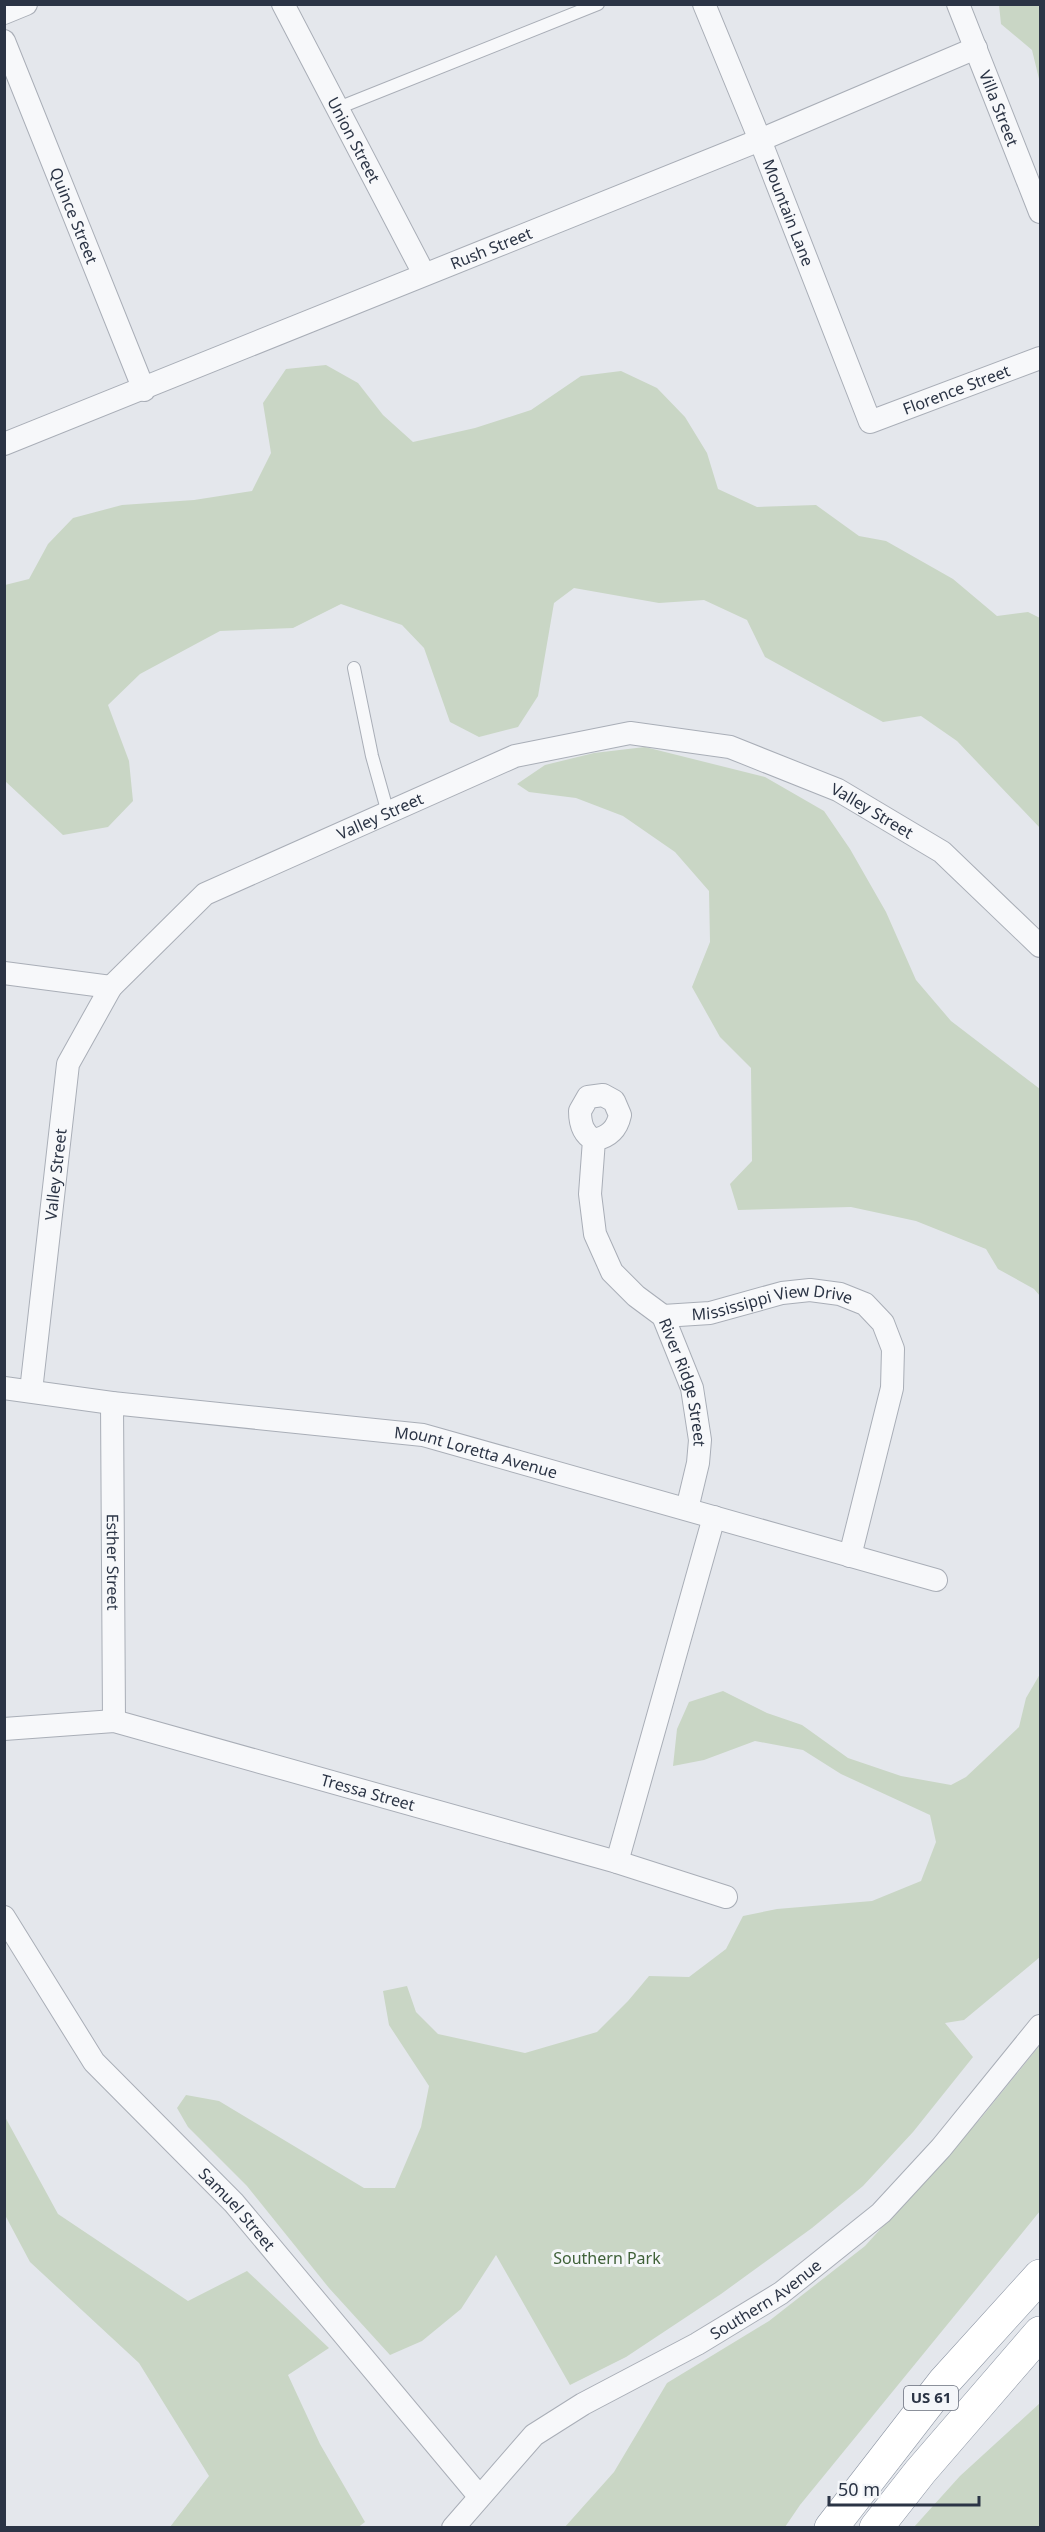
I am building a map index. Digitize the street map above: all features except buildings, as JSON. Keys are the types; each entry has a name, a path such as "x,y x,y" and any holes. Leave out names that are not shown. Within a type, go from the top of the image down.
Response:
{"highway":[{"path":"944,2382 1041,2252"},
{"name":"US 61","path":"831,2528 944,2382 1041,2276"},
{"name":"US 61","path":"876,2528 920,2472 1041,2333"},
{"path":"920,2472 1041,2364"}],"street":[{"path":"4,13 26,4"},
{"name":"Union Street","path":"283,4 424,274"},
{"name":"Mountain Lane","path":"704,4 760,140 870,422"},
{"name":"Villa Street","path":"958,4 1041,212"},
{"name":"Quince Street","path":"4,41 144,390"},
{"name":"Rush Street","path":"4,444 144,390 424,274 760,140 975,48"},
{"name":"Florence Street","path":"870,422 1041,358"},
{"name":"Valley Street","path":"30,1391 69,1064 111,987 205,894 515,756 630,734 730,747 838,790 942,852 1041,946"},
{"path":"4,973 111,987"},
{"name":"River Ridge Street","path":"594,1140 590,1194 595,1234 612,1272 636,1296 663,1316 692,1388 700,1440 698,1463 687,1509"},
{"name":"Mississippi View Drive","path":"663,1316 710,1313 782,1293 810,1290 840,1294 865,1304 883,1323 893,1349 892,1388 850,1556"},
{"name":"Mount Loretta Avenue","path":"4,1388 112,1403 423,1435 936,1580"},
{"name":"Esther Street","path":"112,1403 114,1721"},
{"path":"617,1862 714,1517"},
{"name":"Tressa Street","path":"4,1729 114,1721 617,1862 726,1897"},
{"name":"Samuel Street","path":"4,1917 94,2062 234,2202 479,2496"},
{"name":"Southern Avenue","path":"453,2528 534,2436 583,2404 696,2344 781,2293 880,2212 941,2148 1041,2026"}],"lane":[{"path":"338,108 597,4"},
{"path":"354,668 372,756 388,813"}],"green space":[{"path":"999,5 1040,5 1040,83 1032,50 1001,24"},
{"path":"326,365 358,383 383,415 413,442 475,428 531,410 581,376 621,371 657,388 685,417 707,453 718,489 757,507 816,505 859,536 886,541 953,579 997,616 1028,612 1040,618 1040,828 957,741 921,716 883,722 765,657 747,620 704,600 659,603 574,588 554,603 538,696 518,727 479,737 450,722 424,648 402,625 341,604 293,628 220,631 140,674 108,705 129,761 133,801 108,827 63,835 5,781 5,585 29,579 48,544 73,518 122,505 194,500 252,491 271,453 263,403 286,369"},
{"path":"645,747 765,777 824,811 850,849 886,912 916,980 951,1021 1040,1089 1040,1296 1034,1289 998,1269 986,1249 916,1221 851,1207 738,1210 730,1184 752,1161 751,1068 720,1037 692,987 710,942 709,891 675,852 623,816 576,798 529,792 517,784 545,765 594,753"},
{"name":"Southern Park","path":"1040,1674 1040,1957 964,2020 945,2023 973,2057 913,2132 863,2186 812,2228 721,2294 626,2357 570,2385 496,2255 461,2309 422,2341 390,2355 329,2288 247,2186 188,2127 177,2108 186,2095 219,2101 364,2188 395,2188 421,2127 429,2086 389,2025 383,1991 407,1986 416,2012 438,2034 525,2053 597,2032 649,1976 689,1977 726,1949 743,1916 777,1909 872,1901 921,1881 936,1842 930,1815 841,1774 803,1750 755,1741 704,1760 673,1766 677,1729 689,1702 723,1691 767,1713 802,1725 848,1758 901,1776 951,1785 966,1777 1019,1727 1026,1698"},
{"path":"1040,2045 1040,2211 800,2505 785,2527 564,2528 614,2472 667,2383 769,2321 865,2246 981,2118"},
{"path":"4,2115 58,2214 188,2301 247,2271 329,2348 288,2375 320,2444 365,2522 357,2528 170,2527 209,2476 139,2363 30,2262 5,2215"},
{"path":"1040,2403 1040,2527 914,2527 960,2476"}]}
